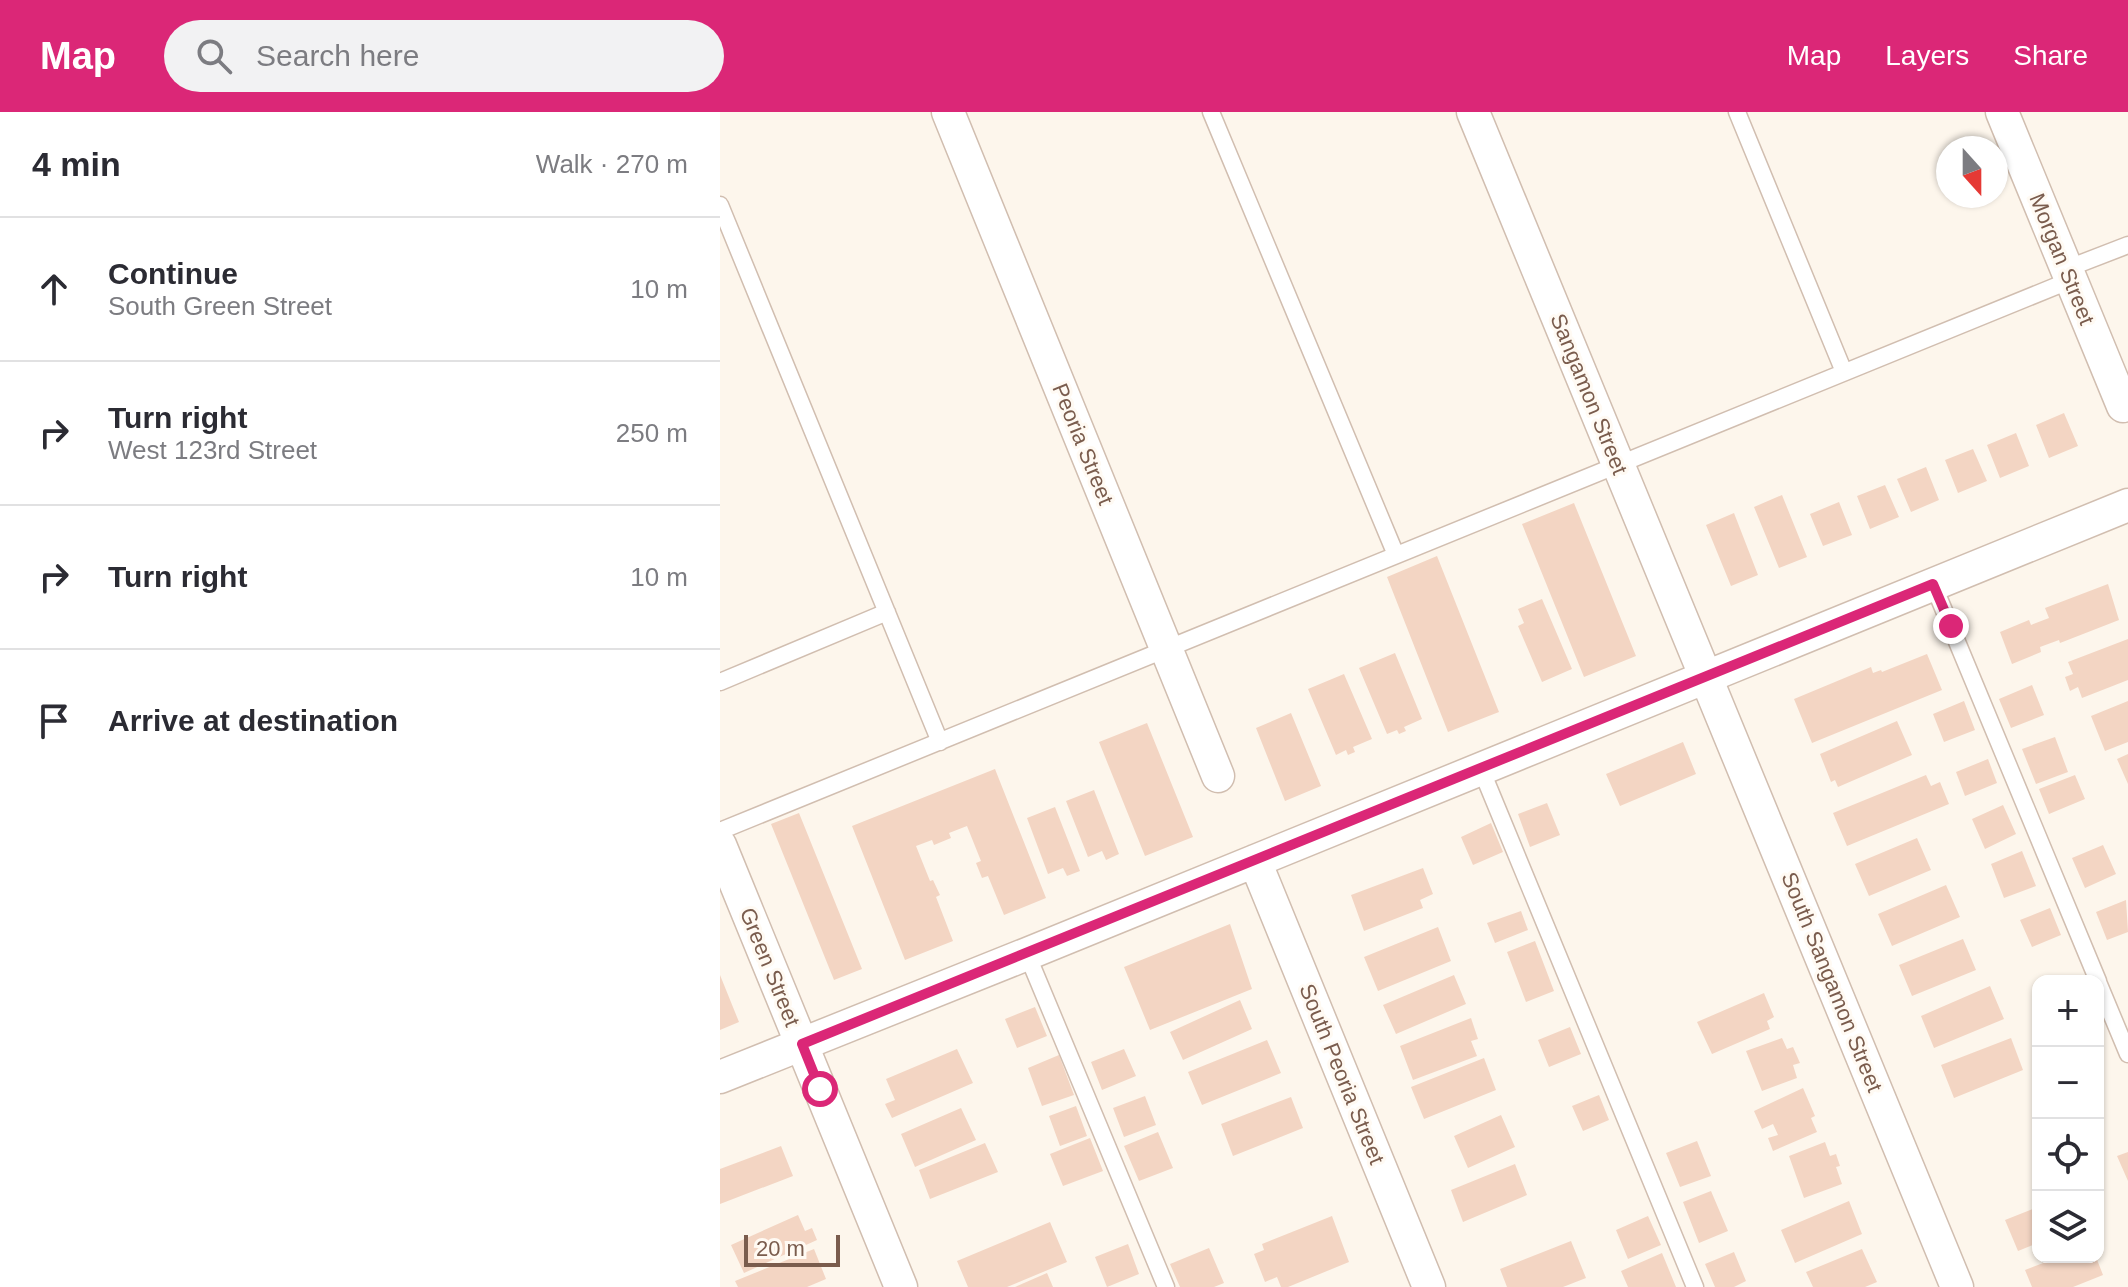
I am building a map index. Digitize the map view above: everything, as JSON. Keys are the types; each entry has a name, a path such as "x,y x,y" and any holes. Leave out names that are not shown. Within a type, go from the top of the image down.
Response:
{"street":[{"name":"Peoria Street","path":"948,112 1218,776"},
{"name":"Sangamon Street","path":"1473,112 1706,677"},
{"name":"Morgan Street","path":"2002,112 2123,406"},
{"path":"720,1077 2128,505"},
{"name":"South Sangamon Street","path":"1706,677 1957,1287"},
{"name":"Green Street","path":"720,845 901,1287"},
{"name":"South Peoria Street","path":"1255,861 1429,1287"}],"lane":[{"path":"1211,112 1396,555"},
{"path":"1737,112 1844,372"},
{"path":"720,205 940,742"},
{"path":"720,831 1844,372 2128,245"},
{"path":"1933,584 2096,975"},
{"path":"720,682 887,612"},
{"path":"1481,769 1695,1287"},
{"path":"1027,954 1166,1287"},
{"path":"2104,996 2128,1054"}],"building":[{"path":"2064,413 2078,446 2049,458 2036,425"},
{"path":"2016,433 2029,466 2000,478 1987,445"},
{"path":"1973,449 1987,481 1958,493 1945,460"},
{"path":"1926,467 1939,500 1911,512 1897,479"},
{"path":"1885,485 1899,517 1870,529 1857,496"},
{"path":"1782,495 1807,557 1779,568 1754,507"},
{"path":"1839,502 1852,535 1823,546 1810,514"},
{"path":"1574,503 1636,656 1584,677 1522,524"},
{"path":"1734,513 1758,575 1731,586 1706,525"},
{"path":"1437,556 1499,712 1448,732 1387,577"},
{"path":"2108,584 2119,620 2060,643 2059,640 2040,647 2041,652 2012,664 2000,632 2029,620 2031,625 2049,618 2045,608"},
{"path":"1542,599 1572,669 1542,682 1518,626 1524,623 1518,609"},
{"path":"2128,639 2128,680 2082,698 2078,687 2070,691 2065,677 2073,674 2068,662"},
{"path":"1395,653 1422,719 1404,727 1406,731 1399,734 1397,730 1387,734 1359,668"},
{"path":"1927,654 1942,690 1812,743 1794,699 1871,667 1873,673 1882,672"},
{"path":"1344,674 1372,739 1353,747 1355,752 1348,755 1346,750 1336,755 1308,689"},
{"path":"2032,685 2044,715 2011,728 1999,699"},
{"path":"1964,701 1975,730 1944,742 1933,714"},
{"path":"2128,701 2128,742 2105,751 2091,716"},
{"path":"1291,713 1321,786 1285,801 1256,728"},
{"path":"1897,721 1912,755 1838,787 1835,780 1831,782 1820,754"},
{"path":"1147,723 1193,837 1145,856 1099,742"},
{"path":"2055,737 2068,772 2036,784 2022,749"},
{"path":"1683,742 1696,774 1620,806 1606,774"},
{"path":"2128,754 2128,784 2117,759"},
{"path":"1988,759 1997,783 1965,796 1956,772"},
{"path":"995,769 1046,898 1004,915 988,876 982,878 976,863 981,861 967,826 949,833 951,838 934,845 932,840 916,846 930,881 933,880 940,895 936,897 953,941 905,960 852,826"},
{"path":"1926,775 1931,786 1940,782 1949,804 1847,846 1833,813"},
{"path":"2075,775 2085,799 2049,814 2039,789"},
{"path":"1094,790 1119,854 1106,860 1102,851 1088,857 1066,801"},
{"path":"1547,803 1560,835 1530,847 1518,814"},
{"path":"2003,805 2016,834 1985,849 1972,819"},
{"path":"1055,807 1080,871 1067,876 1063,868 1048,874 1027,818"},
{"path":"799,813 862,969 834,980 771,824"},
{"path":"1491,823 1503,852 1473,865 1461,837"},
{"path":"1917,838 1931,870 1869,896 1855,864"},
{"path":"2103,845 2116,874 2085,888 2072,858"},
{"path":"2022,851 2036,886 2004,898 1991,864"},
{"path":"1423,868 1433,894 1420,900 1423,908 1364,931 1351,895"},
{"path":"1946,885 1960,917 1892,946 1878,914"},
{"path":"2126,900 2128,932 2107,940 2096,912"},
{"path":"2050,908 2061,935 2032,947 2020,920"},
{"path":"1521,911 1528,930 1495,943 1487,923"},
{"path":"1230,924 1252,989 1150,1030 1124,967"},
{"path":"1438,927 1451,961 1378,991 1364,957"},
{"path":"1963,939 1976,970 1912,996 1899,965"},
{"path":"1535,941 1554,991 1526,1002 1507,952"},
{"path":"720,975 739,1022 720,1030"},
{"path":"1454,975 1466,1004 1396,1034 1383,1005"},
{"path":"1990,986 2004,1019 1934,1048 1921,1016"},
{"path":"1764,993 1774,1017 1767,1021 1770,1029 1712,1054 1697,1022"},
{"path":"1240,1000 1252,1029 1183,1060 1170,1032"},
{"path":"1035,1007 1047,1036 1017,1048 1005,1019"},
{"path":"1471,1018 1478,1039 1471,1041 1477,1056 1413,1080 1400,1046"},
{"path":"1570,1027 1581,1054 1549,1067 1538,1040"},
{"path":"1782,1038 1787,1049 1793,1047 1800,1063 1793,1065 1797,1078 1762,1091 1746,1051"},
{"path":"2011,1038 2023,1070 1954,1098 1941,1065"},
{"path":"1267,1040 1281,1073 1202,1105 1188,1072"},
{"path":"957,1049 973,1083 892,1118 885,1104 895,1100 886,1079"},
{"path":"1124,1049 1136,1076 1102,1090 1091,1062"},
{"path":"1059,1055 1074,1095 1042,1106 1028,1068"},
{"path":"1484,1058 1496,1090 1424,1119 1411,1087"},
{"path":"1803,1088 1815,1116 1811,1118 1817,1132 1773,1151 1768,1138 1778,1135 1773,1124 1762,1129 1754,1111"},
{"path":"1599,1095 1609,1120 1583,1131 1572,1106"},
{"path":"1145,1096 1156,1125 1124,1137 1113,1108"},
{"path":"1291,1097 1303,1128 1233,1156 1221,1124"},
{"path":"1076,1106 1087,1136 1060,1146 1049,1116"},
{"path":"961,1108 976,1140 915,1167 901,1134"},
{"path":"1501,1115 1515,1147 1468,1168 1454,1136"},
{"path":"1158,1132 1173,1168 1139,1181 1124,1146"},
{"path":"1090,1138 1103,1171 1063,1186 1050,1154"},
{"path":"1697,1141 1711,1176 1680,1187 1666,1153"},
{"path":"1825,1142 1830,1156 1836,1154 1840,1166 1836,1167 1842,1184 1804,1198 1789,1156"},
{"path":"985,1143 998,1172 930,1199 919,1170"},
{"path":"781,1146 793,1176 720,1204 720,1169"},
{"path":"2128,1152 2128,1181 2117,1156"},
{"path":"1515,1164 1527,1195 1463,1222 1451,1190"},
{"path":"1711,1191 1728,1231 1699,1243 1683,1202"},
{"path":"1849,1201 1862,1234 1795,1263 1781,1230"},
{"path":"2032,1209 2032,1245 2018,1251 2005,1220"},
{"path":"798,1215 805,1231 812,1228 817,1240 744,1273 731,1245"},
{"path":"1332,1216 1349,1262 1288,1287 1281,1287 1277,1277 1265,1282 1254,1254 1264,1250 1262,1244"},
{"path":"1648,1216 1661,1245 1628,1259 1616,1230"},
{"path":"1050,1222 1067,1262 1007,1287 968,1287 957,1261"},
{"path":"1571,1241 1586,1278 1563,1287 1507,1287 1500,1269"},
{"path":"1128,1244 1139,1274 1107,1287 1095,1257"},
{"path":"1209,1248 1224,1283 1214,1287 1180,1287 1170,1264"},
{"path":"814,1249 826,1279 807,1287 738,1287 735,1281"},
{"path":"1862,1249 1877,1282 1865,1287 1813,1287 1806,1272"},
{"path":"1734,1252 1746,1281 1734,1287 1715,1287 1705,1264"},
{"path":"1662,1253 1676,1287 1628,1287 1621,1271"},
{"path":"2043,1263 2098,1263 2103,1275 2073,1287 2032,1287 2025,1270"},
{"path":"1047,1273 1053,1287 1015,1287"}],"route":[{"path":"820,1089 802,1044 1933,584 1951,626"}]}
